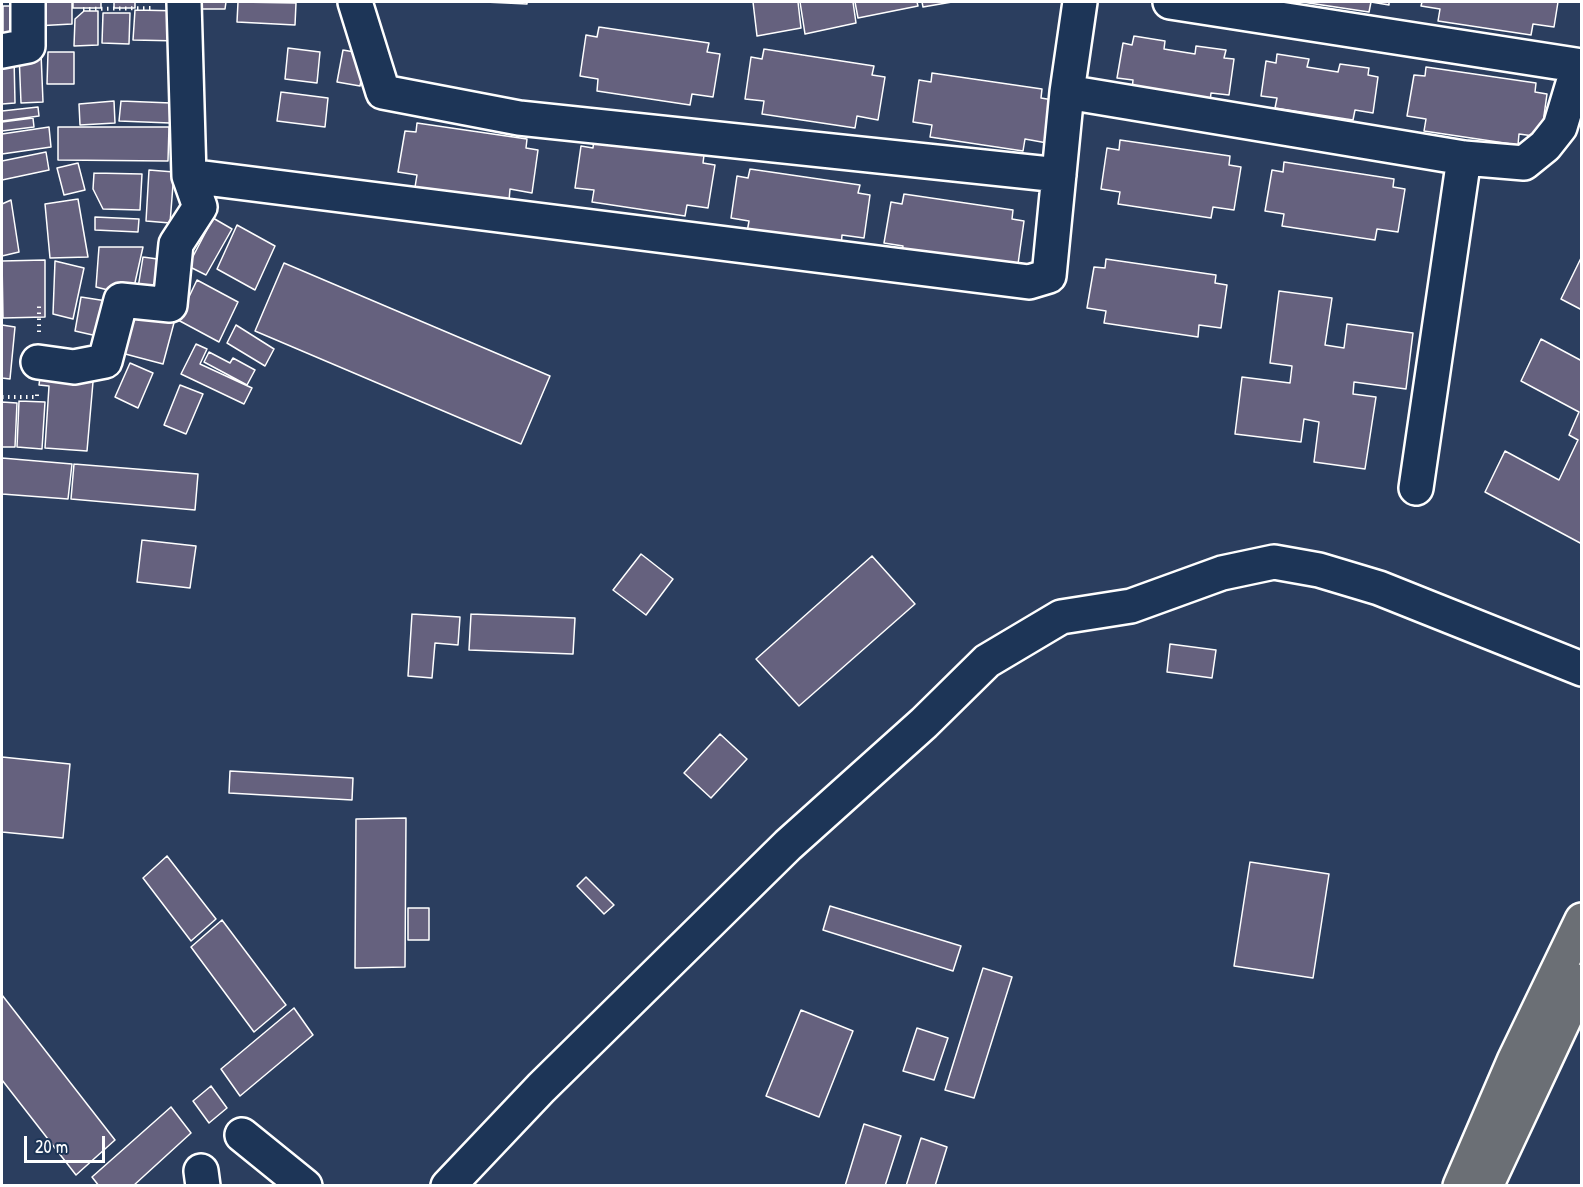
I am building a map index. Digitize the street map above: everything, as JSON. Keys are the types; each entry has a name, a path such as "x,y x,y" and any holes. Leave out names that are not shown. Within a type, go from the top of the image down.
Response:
{"main road":[{"path":"1460,1185 1514,1061 1581,920"},
{"path":"1485,1185 1581,981"}],"street":[{"path":"2,51 28,46 28,2"},
{"path":"355,2 383,92 519,117 1059,175"},
{"path":"189,176 1029,282 1049,276 1067,93 1080,2"},
{"path":"1067,93 1464,158 1524,163 1545,146 1560,127 1580,66 1170,2"},
{"path":"38,362 74,367 105,361 120,300 170,305 176,244 200,207 189,176 184,5"},
{"path":"1416,488 1464,158"},
{"path":"447,1185 541,1088 788,845 924,723 987,661 1061,617 1131,606 1222,573 1274,562 1318,570 1379,588 1581,669"},
{"path":"242,1135 305,1185"}],"path":[{"path":"83,9 184,5"}],"building":[{"path":"29,2 72,2 72,24 35,26"},
{"path":"73,2 101,2 101,8 73,8"},
{"path":"114,2 135,2 135,8 114,8"},
{"path":"190,2 226,2 225,9 190,9"},
{"path":"238,2 296,3 295,25 237,22"},
{"path":"485,2 527,2 527,4"},
{"path":"753,2 798,2 801,28 757,36"},
{"path":"800,2 853,2 856,23 805,34"},
{"path":"855,2 917,2 918,6 858,18"},
{"path":"922,2 952,2 923,7"},
{"path":"1302,2 1371,2 1369,12"},
{"path":"1371,2 1389,2 1389,5"},
{"path":"1422,2 1558,2 1554,27 1533,24 1531,35 1438,21 1440,9 1421,6"},
{"path":"3,6 18,6 18,34 3,34"},
{"path":"135,10 183,11 181,41 133,40"},
{"path":"84,11 98,11 98,45 74,46 75,19"},
{"path":"103,13 130,13 129,44 102,43"},
{"path":"599,27 709,43 707,52 720,54 713,97 692,94 690,105 597,91 598,79 580,76 586,35 597,37"},
{"path":"1134,36 1165,41 1164,49 1195,54 1196,46 1226,50 1224,58 1234,59 1229,95 1211,93 1210,102 1132,90 1133,80 1117,78 1123,43 1132,45"},
{"path":"288,48 320,52 317,83 285,79"},
{"path":"764,49 874,66 872,75 885,77 878,120 857,116 855,128 762,114 764,101 745,99 751,57 762,59"},
{"path":"343,50 366,54 360,86 337,82"},
{"path":"48,52 74,52 74,84 47,84"},
{"path":"41,53 43,102 21,103 19,54"},
{"path":"1277,54 1309,59 1307,67 1338,72 1340,64 1369,68 1368,75 1378,77 1373,113 1355,110 1353,120 1275,108 1277,98 1261,96 1266,61 1276,63"},
{"path":"14,57 15,103 2,104 2,58"},
{"path":"1426,67 1536,83 1535,92 1547,94 1541,137 1519,134 1518,145 1424,131 1426,119 1407,116 1414,75 1425,76"},
{"path":"932,73 1042,89 1041,98 1053,100 1047,143 1025,139 1023,151 930,137 932,125 913,122 919,80 931,82"},
{"path":"281,92 328,98 325,127 277,121"},
{"path":"114,101 115,123 80,125 79,104"},
{"path":"121,101 171,103 170,123 119,121"},
{"path":"38,107 39,116 2,121 2,111"},
{"path":"33,118 34,127 2,131 2,122"},
{"path":"417,123 527,139 526,148 538,150 532,193 510,189 509,201 415,187 417,175 398,172 405,131 416,132"},
{"path":"49,127 51,147 2,154 2,134"},
{"path":"58,127 169,127 168,161 58,160"},
{"path":"594,138 704,155 703,163 715,165 708,208 687,205 685,216 592,202 594,190 575,188 581,146 593,148"},
{"path":"1120,140 1230,156 1229,165 1241,167 1234,210 1213,207 1211,218 1118,204 1120,192 1101,189 1107,148 1119,150"},
{"path":"46,152 49,170 2,180 2,161"},
{"path":"1284,162 1394,179 1393,187 1405,189 1398,232 1377,229 1375,240 1282,226 1284,214 1265,211 1272,170 1283,172"},
{"path":"78,163 85,190 64,195 57,168"},
{"path":"750,169 860,185 858,193 870,195 864,238 842,235 841,247 747,232 749,221 731,218 737,176 748,178"},
{"path":"149,170 174,172 170,223 146,221"},
{"path":"94,173 142,174 140,210 103,209 93,189"},
{"path":"904,194 1013,210 1012,219 1024,221 1018,264 996,261 995,272 901,258 903,246 884,243 891,202 902,204"},
{"path":"78,199 88,257 50,258 45,204"},
{"path":"11,200 19,252 2,256 2,204"},
{"path":"95,217 139,219 138,232 95,230"},
{"path":"213,218 232,229 206,275 188,266"},
{"path":"237,225 275,246 255,290 217,269"},
{"path":"99,247 143,247 132,296 96,287"},
{"path":"1582,256 1582,310 1561,299"},
{"path":"143,257 172,261 166,299 137,294"},
{"path":"1106,259 1216,275 1215,283 1227,285 1221,328 1199,325 1198,337 1104,323 1106,311 1087,308 1094,267 1105,268"},
{"path":"45,260 45,317 3,318 2,261"},
{"path":"55,261 84,268 73,319 53,314"},
{"path":"284,263 550,376 521,444 255,331"},
{"path":"197,280 238,302 219,342 178,320"},
{"path":"1279,291 1332,298 1325,345 1344,348 1347,324 1413,333 1406,389 1354,382 1353,394 1376,397 1365,469 1314,462 1319,422 1304,419 1301,442 1235,434 1242,377 1290,383 1292,366 1270,363"},
{"path":"81,297 113,302 106,338 75,331"},
{"path":"126,306 175,319 163,364 114,351"},
{"path":"2,325 15,327 10,379 2,378"},
{"path":"236,325 274,349 265,366 227,343"},
{"path":"1541,339 1582,361 1582,544 1485,492 1505,451 1559,480 1578,440 1569,435 1579,412 1521,381"},
{"path":"196,344 207,349 200,364 252,388 244,404 181,374"},
{"path":"209,352 230,363 233,358 255,370 247,385 204,362"},
{"path":"130,363 153,373 138,408 115,397"},
{"path":"41,370 78,381 93,382 87,451 45,448 49,386 39,385"},
{"path":"180,385 203,394 186,434 164,425"},
{"path":"19,401 45,402 42,449 17,447"},
{"path":"2,402 17,403 15,447 2,447"},
{"path":"2,458 72,464 68,499 2,494"},
{"path":"74,464 198,474 195,510 71,499"},
{"path":"142,540 196,546 190,588 137,582"},
{"path":"641,554 673,579 646,615 613,590"},
{"path":"872,556 915,604 799,706 756,659"},
{"path":"412,614 460,617 458,645 435,643 432,678 408,676"},
{"path":"471,614 575,618 573,654 469,650"},
{"path":"1170,644 1216,650 1212,678 1167,672"},
{"path":"720,734 747,759 711,798 684,773"},
{"path":"2,757 70,764 63,838 2,832"},
{"path":"230,771 353,778 352,800 229,793"},
{"path":"406,818 405,967 355,968 356,819"},
{"path":"167,856 216,919 191,941 143,878"},
{"path":"1250,862 1329,874 1313,978 1234,966"},
{"path":"586,877 614,905 604,914 577,886"},
{"path":"830,906 961,946 953,971 823,930"},
{"path":"408,908 429,908 429,940 408,940"},
{"path":"222,920 286,1005 254,1032 191,947"},
{"path":"983,968 1012,977 974,1098 945,1090"},
{"path":"2,995 115,1140 76,1175 2,1080"},
{"path":"294,1008 313,1035 240,1096 221,1069"},
{"path":"801,1010 853,1031 819,1117 766,1096"},
{"path":"917,1028 948,1038 934,1080 903,1071"},
{"path":"211,1086 227,1108 209,1123 193,1101"},
{"path":"171,1107 191,1133 133,1186 99,1186 92,1177"},
{"path":"864,1124 901,1136 885,1186 845,1186"},
{"path":"921,1138 947,1147 935,1186 906,1186"}]}
